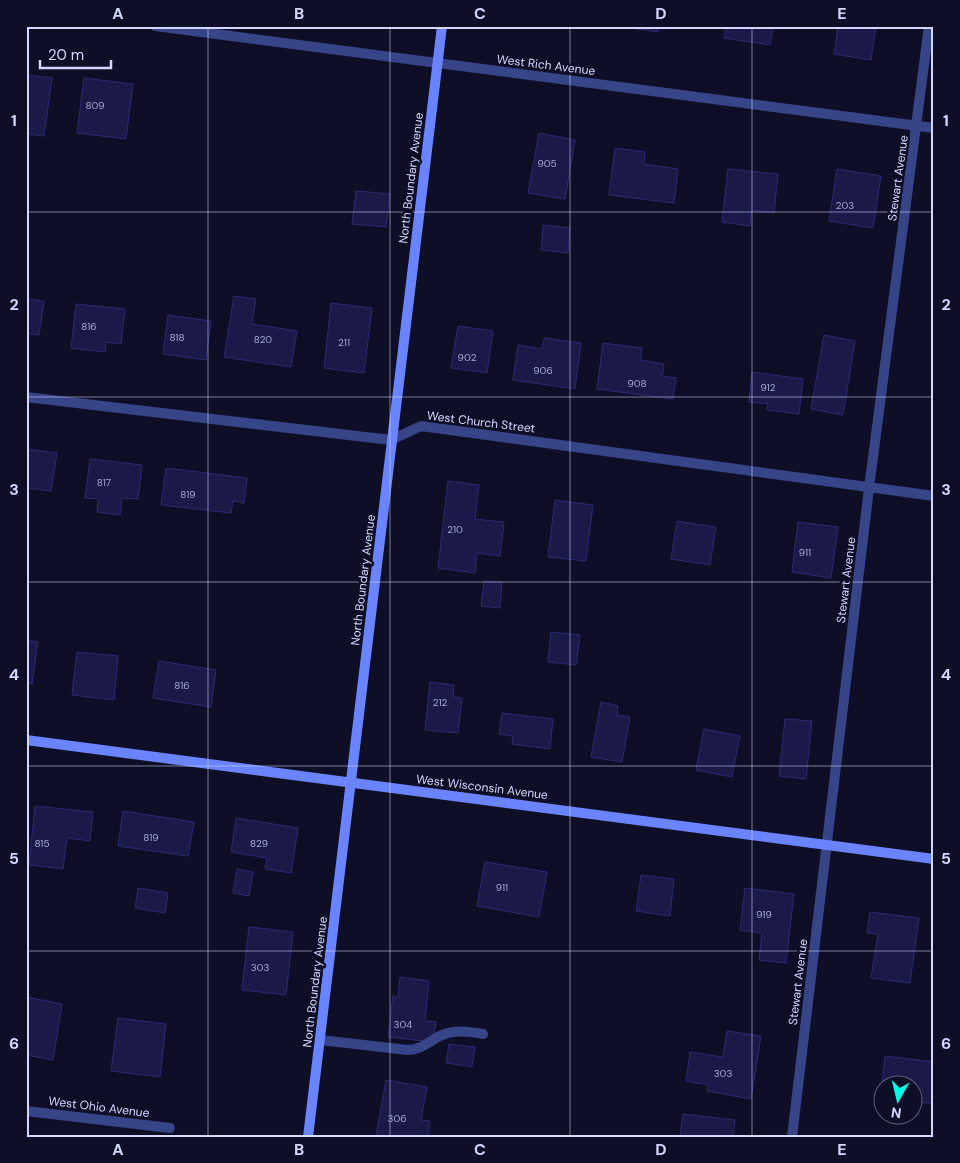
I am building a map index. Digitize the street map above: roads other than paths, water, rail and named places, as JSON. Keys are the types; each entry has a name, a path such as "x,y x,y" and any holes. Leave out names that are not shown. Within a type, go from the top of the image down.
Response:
{"street":[{"name":"West Rich Avenue","path":"155,26 934,128"},
{"name":"North Boundary Avenue","path":"308,1137 442,26"},
{"name":"Stewart Avenue","path":"792,1137 869,488 929,26"},
{"path":"26,397 392,440"},
{"name":"West Church Street","path":"392,440 421,426 934,496"},
{"name":"West Wisconsin Avenue","path":"26,740 934,859"},
{"path":"320,1040 417,1050 450,1033 463,1031 483,1034"},
{"name":"West Ohio Avenue","path":"26,1111 170,1128"}]}
